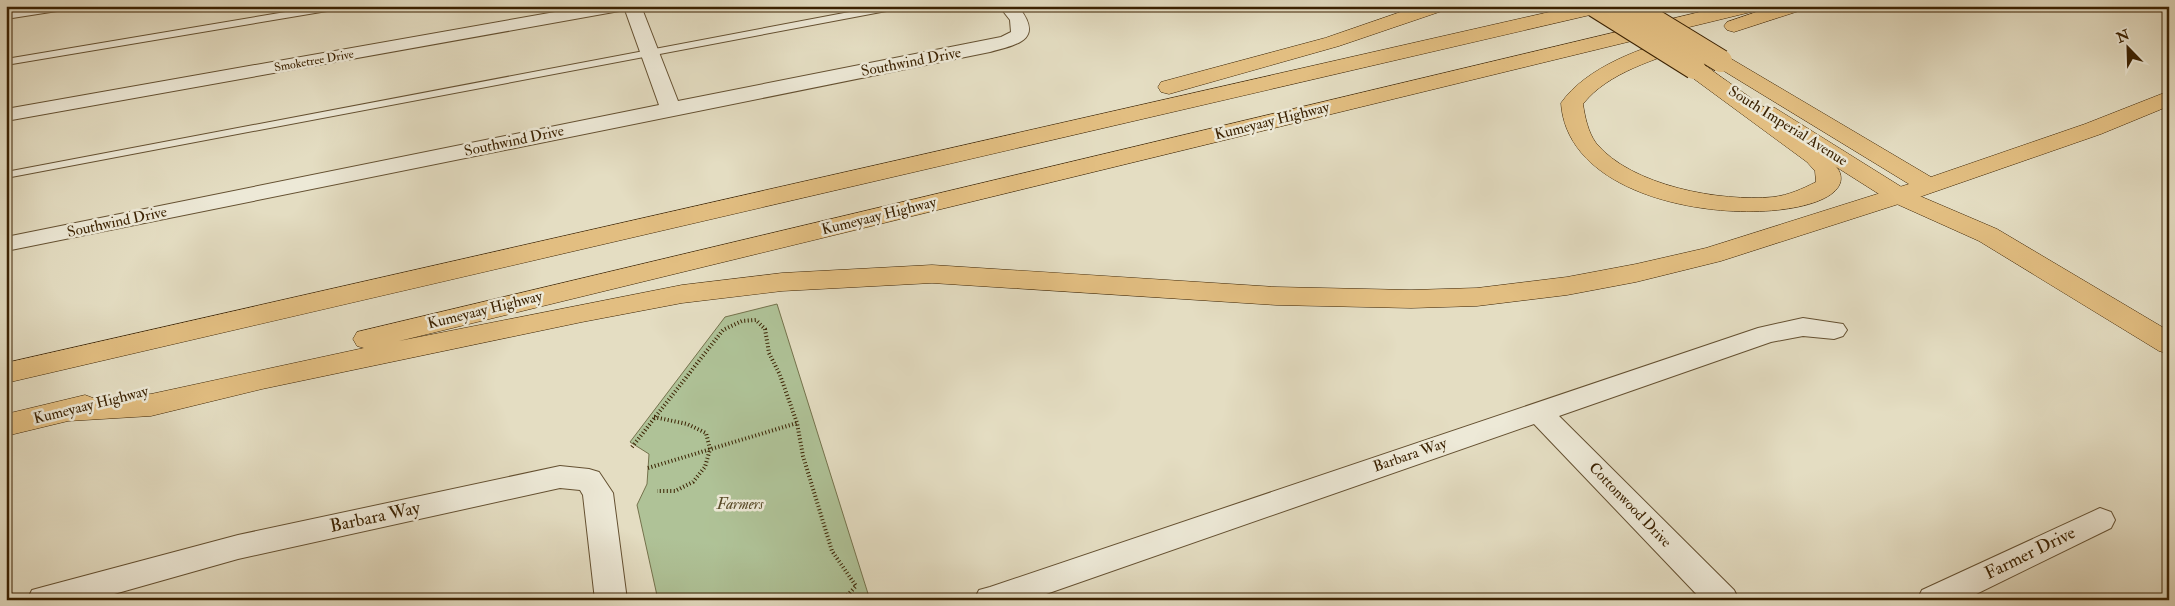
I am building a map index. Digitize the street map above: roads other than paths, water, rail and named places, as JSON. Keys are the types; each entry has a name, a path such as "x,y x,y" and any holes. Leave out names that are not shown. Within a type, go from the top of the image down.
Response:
{"main road":[{"path":"676,218 752,193 1058,118 1181,84 1350,36 1438,6"},
{"name":"South Imperial Avenue","path":"1595,6 1899,196 1988,235 2169,344"},
{"path":"6,373 1603,6"},
{"name":"South Imperial Avenue","path":"1631,6 1927,185 1988,235"},
{"name":"Kumeyaay Highway","path":"6,425 1751,6"},
{"path":"1694,68 1815,157 1828,171 1830,178 1827,186 1818,193 1808,198 1788,202 1740,205 1721,204 1674,194 1632,179 1602,161 1583,141 1574,121 1572,103 1576,96 1586,86 1601,77 1676,45 1795,6"},
{"path":"68,410 151,405 262,379 582,313 682,294 782,282 932,274 1276,296 1412,299 1477,297 1567,286 1712,256 1899,196 2093,129 2169,98"}],"street":[{"path":"6,14 57,6"},
{"name":"Smoketree Drive","path":"6,115 621,6"},
{"path":"632,6 671,109"},
{"name":"Southwind Drive","path":"6,244 990,46 1008,41 1020,34 1019,20 1008,6"},
{"name":"Barbara Way","path":"990,600 1538,411 1768,334 1803,327 1834,330"},
{"name":"Cottonwood Drive","path":"1538,411 1723,600"},
{"name":"Barbara Way","path":"43,600 238,547 560,477 589,480 598,493 612,600"},
{"name":"Farmer Drive","path":"1933,600 2100,520"}],"lane":[{"path":"6,62 339,6"},
{"path":"6,175 897,6"}],"park label":[{"name":"Farmers","path":"740,504"}]}
